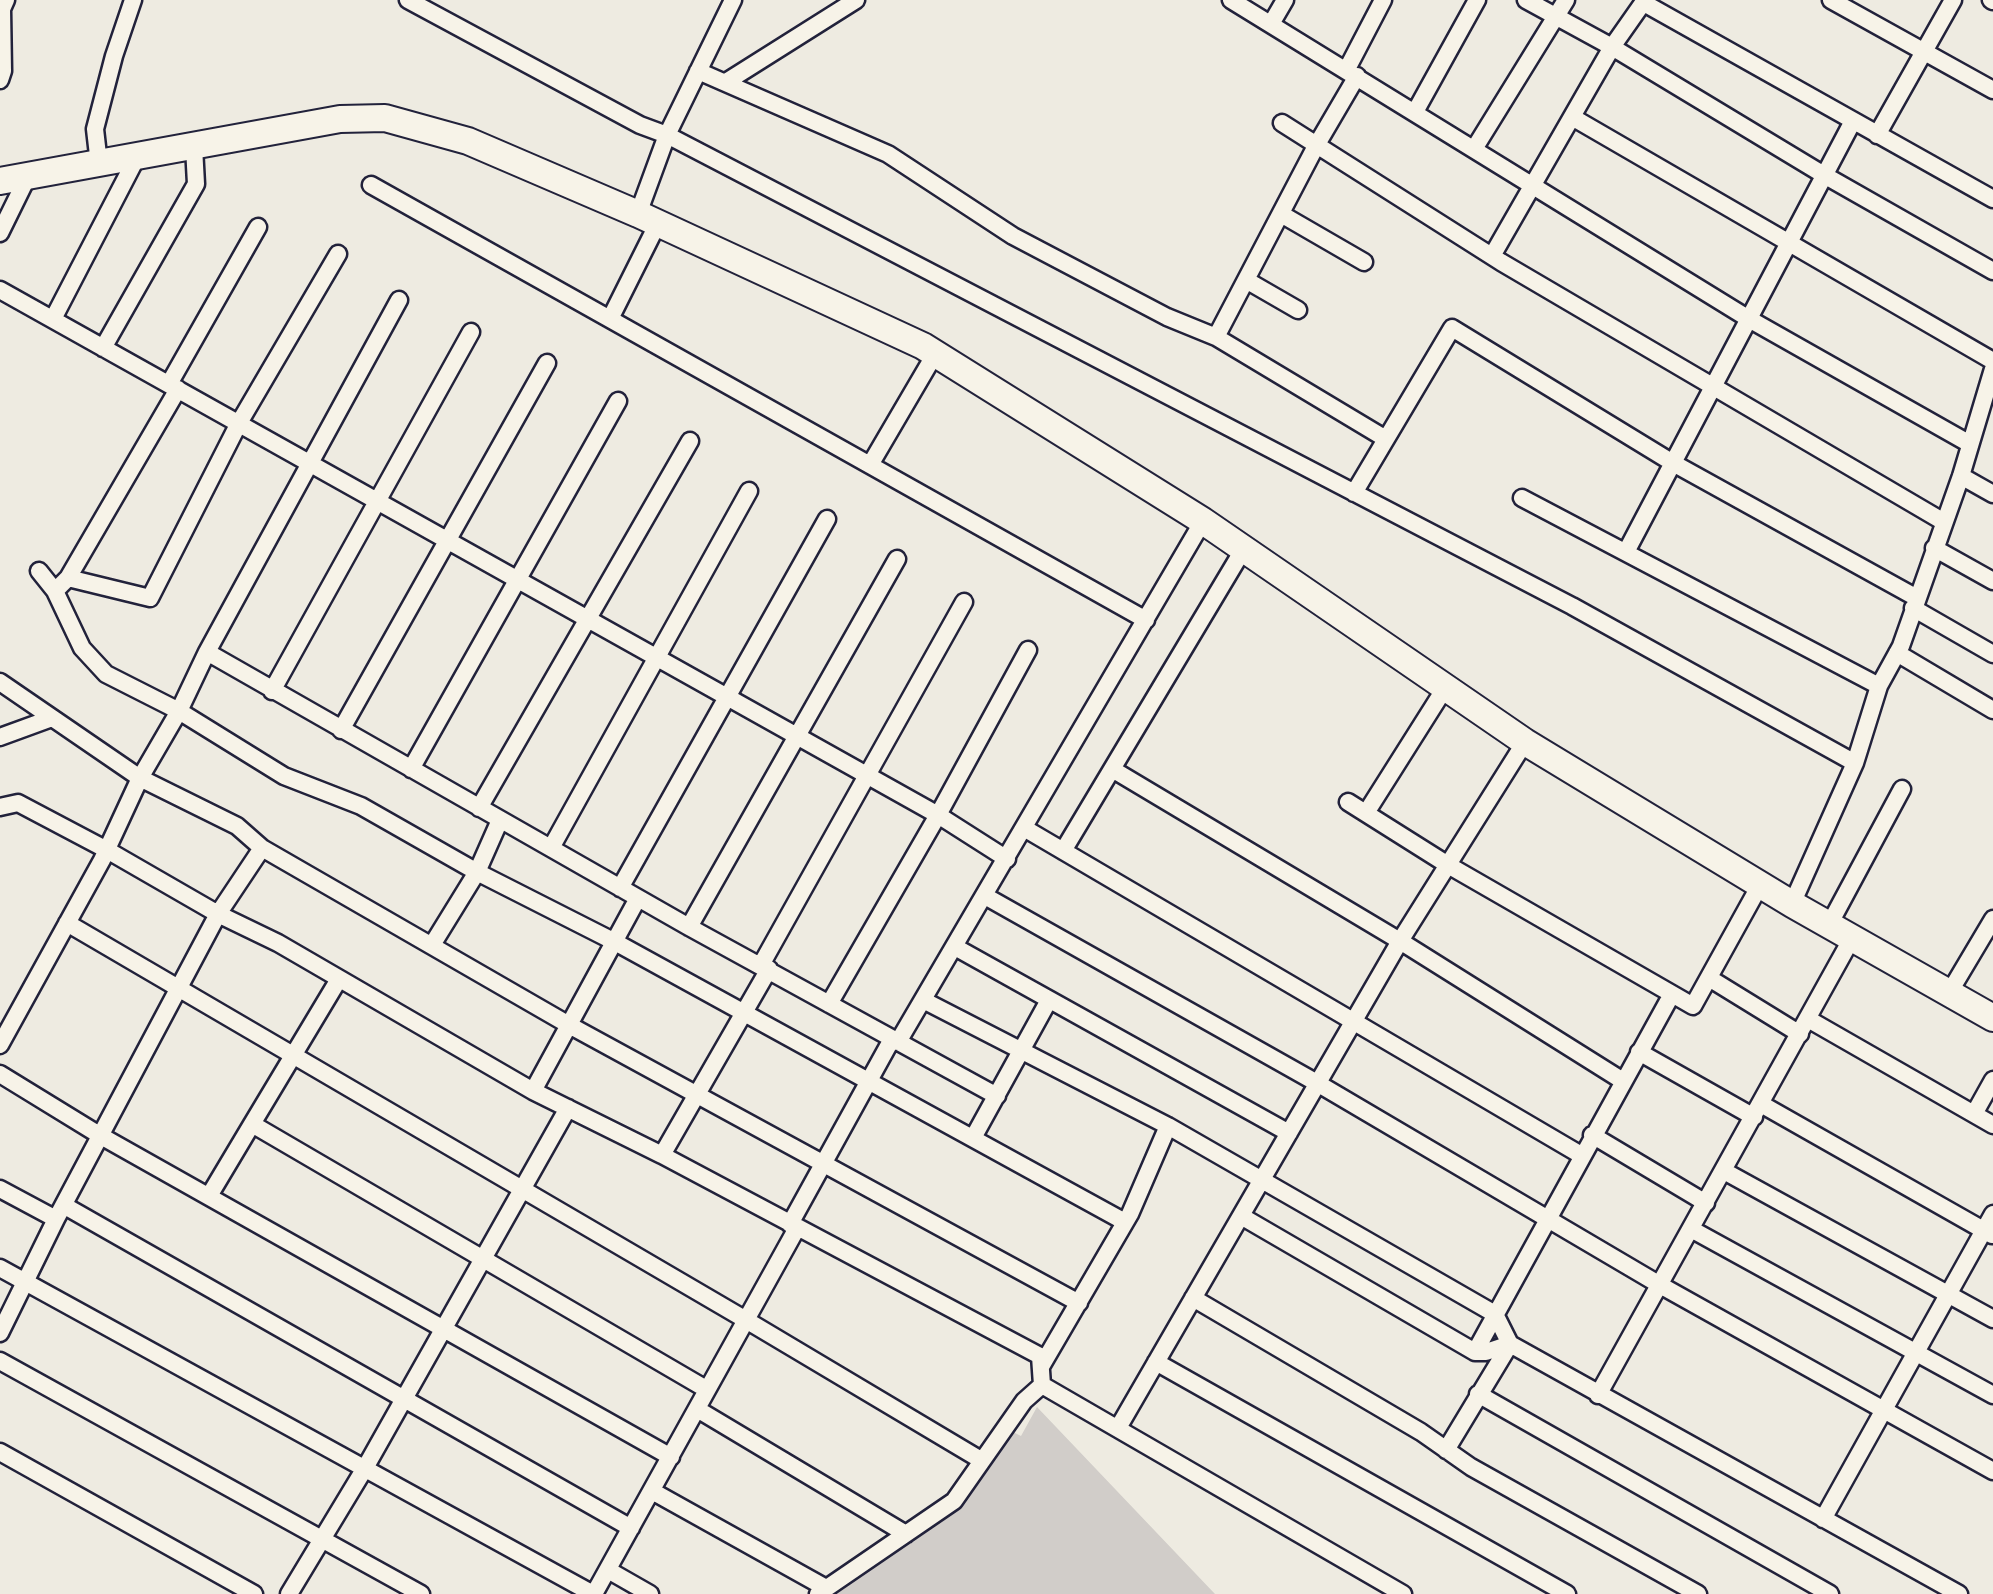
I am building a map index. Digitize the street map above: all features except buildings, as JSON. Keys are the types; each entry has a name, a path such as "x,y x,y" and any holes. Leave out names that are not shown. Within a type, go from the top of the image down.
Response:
{"main road":[{"path":"0,182 340,119 385,118 418,125 468,141 648,218 935,354 1203,520 1243,550 1525,742 1792,904 1993,1018"}],"street":[{"path":"0,80 3,71 2,9 6,0"},
{"path":"99,164 96,129 114,56 134,0"},
{"path":"408,0 640,125 667,135 1572,606 1855,763"},
{"path":"610,319 648,218 667,135 733,0"},
{"path":"726,82 856,0"},
{"path":"1231,0 1749,319 1970,444"},
{"path":"1271,24 1285,0"},
{"path":"1216,337 1316,146 1352,73 1383,0"},
{"path":"1415,112 1477,0"},
{"path":"1526,0 1612,47 1824,175 1993,271"},
{"path":"1474,149 1566,0"},
{"path":"1831,0 1993,90"},
{"path":"1877,135 1953,0"},
{"path":"1492,256 1534,187 1612,47 1644,1 1993,199"},
{"path":"698,70 888,154 1013,236 1167,317 1216,337 1386,439"},
{"path":"1572,117 1790,241 1993,361"},
{"path":"1626,552 1853,121"},
{"path":"1282,123 1492,256 1712,388 1944,522"},
{"path":"103,348 196,184 194,147"},
{"path":"52,319 136,157"},
{"path":"0,233 28,176"},
{"path":"371,185 1146,620"},
{"path":"1281,214 1364,262"},
{"path":"55,591 68,578 258,227"},
{"path":"68,578 150,598 239,423 338,254"},
{"path":"1246,280 1298,310"},
{"path":"2,293 798,736 938,815 1006,859"},
{"path":"0,1045 6,1020 67,923 107,850 140,778 178,711 207,652 309,462 399,300"},
{"path":"1354,494 1452,328 1673,463 1915,603 1993,654"},
{"path":"272,691 471,332"},
{"path":"870,465 935,354"},
{"path":"341,730 449,541 546,363"},
{"path":"1792,904 1855,763 1879,686 1897,653 1961,476 1993,369"},
{"path":"411,769 618,400"},
{"path":"479,808 690,441"},
{"path":"1961,476 1993,495"},
{"path":"551,848 749,491"},
{"path":"1522,498 1879,686"},
{"path":"620,888 827,519"},
{"path":"0,1268 594,1594 746,1320 822,1162 868,1081 955,947 1203,520"},
{"path":"1934,548 1993,581"},
{"path":"1063,851 1243,550"},
{"path":"689,927 897,559"},
{"path":"39,571 55,591 82,648 106,674 178,711 284,776 362,806 477,872 615,942 1125,1222"},
{"path":"662,1155 744,1013 765,967 964,602"},
{"path":"829,1004 938,815 1028,650"},
{"path":"207,652 689,927 997,1096"},
{"path":"1897,653 1993,710"},
{"path":"0,682 140,778 237,826 261,848 568,1025 1079,1303"},
{"path":"1366,813 1445,688"},
{"path":"0,737 52,718"},
{"path":"1118,1428 1400,941 1525,742"},
{"path":"1112,769 1400,941 1623,1081"},
{"path":"1829,925 1902,789"},
{"path":"1348,802 1448,864 1693,1006 1760,885"},
{"path":"0,807 18,803 107,850 218,914 278,943 533,1091 662,1155 1040,1356 1042,1384 1024,1401 954,1501 822,1591 652,1491"},
{"path":"432,945 477,872 500,820"},
{"path":"1024,828 1581,1155"},
{"path":"0,1334 60,1212 218,914 261,848"},
{"path":"985,896 1317,1083 1660,1285 1993,1471"},
{"path":"533,1091 638,898"},
{"path":"1949,993 1993,919"},
{"path":"67,923 179,990 294,1054 981,1460"},
{"path":"1598,1395 1852,939"},
{"path":"955,947 1289,1134"},
{"path":"1709,978 1993,1125"},
{"path":"209,1196 339,979"},
{"path":"1475,1352 1546,1218 1672,994"},
{"path":"922,1000 1168,1126 1262,1179 1495,1314 1510,1344 1959,1594"},
{"path":"973,1138 1049,1000"},
{"path":"1639,1052 1757,1110 1988,1233"},
{"path":"0,1074 37,1094 102,1136 671,1457"},
{"path":"1974,1114 1993,1080"},
{"path":"290,1594 365,1468 568,1108"},
{"path":"252,1124 706,1389"},
{"path":"1042,1365 1125,1222 1168,1126"},
{"path":"1592,1135 1706,1203"},
{"path":"1724,1171 1993,1319"},
{"path":"0,1189 60,1212 402,1399 631,1528"},
{"path":"1823,1519 1948,1294 1988,1233 1993,1214"},
{"path":"1241,1216 1475,1352 1486,1352 1510,1344"},
{"path":"1691,1229 1917,1351 1993,1395"},
{"path":"1193,1298 1421,1432 1446,1450 1698,1594"},
{"path":"1446,1450 1510,1344"},
{"path":"0,1361 421,1594"},
{"path":"1156,1362 1567,1594"},
{"path":"1042,1384 1403,1594"},
{"path":"1478,1394 1830,1594"},
{"path":"697,1409 906,1534"},
{"path":"0,1452 254,1594"},
{"path":"608,1570 650,1594"}],"shaded area":[{"path":"1037,1407 1215,1594 830,1594 960,1506 1009,1430 1021,1436"}]}
